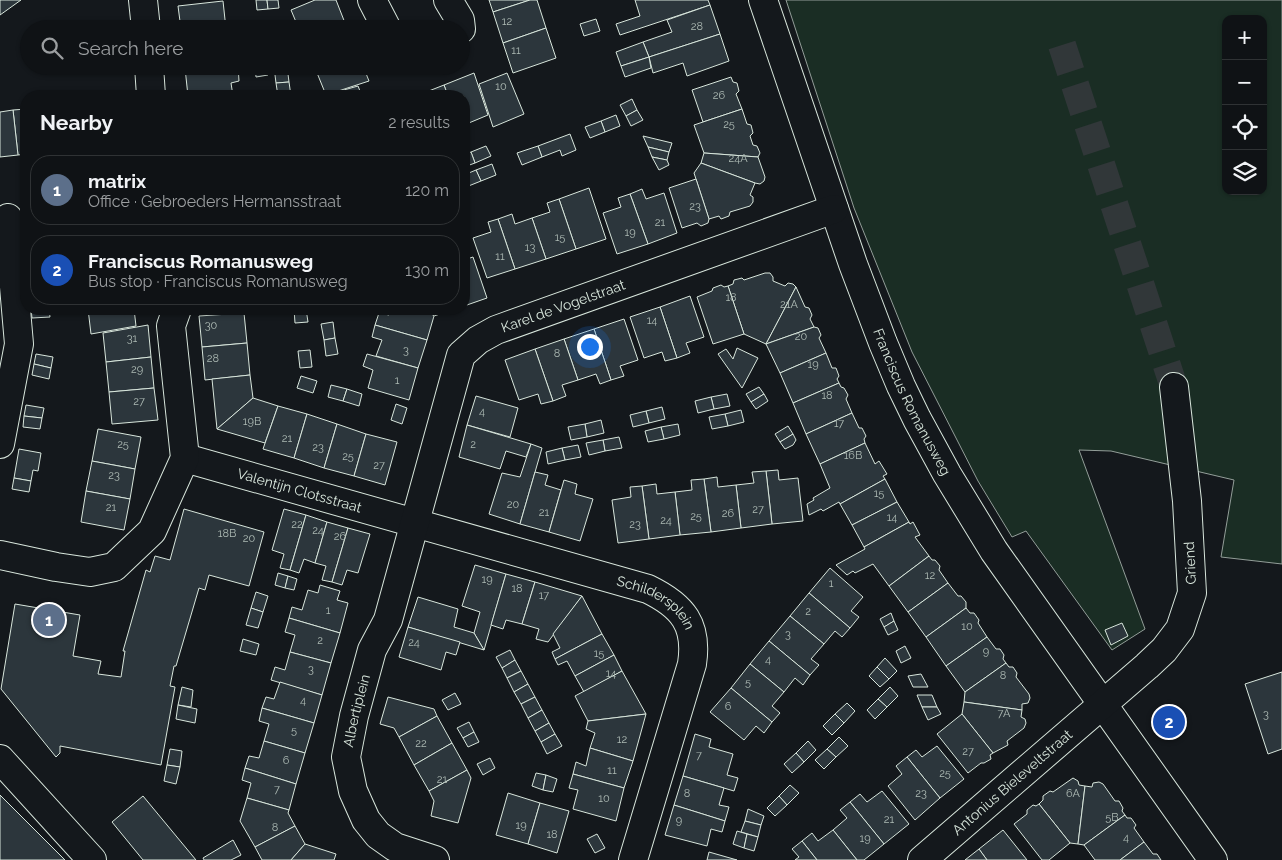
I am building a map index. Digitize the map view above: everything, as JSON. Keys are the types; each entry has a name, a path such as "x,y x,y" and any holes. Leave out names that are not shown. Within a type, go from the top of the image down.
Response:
{"street":[{"path":"143,0 145,20"},
{"path":"372,0 382,20"},
{"path":"448,0 460,20"},
{"name":"Franciscus Romanusweg","path":"763,0 834,210 880,334 901,386 938,458 994,551 1212,860"},
{"path":"150,75 151,90"},
{"name":"Karel de Vogelstraat","path":"415,522 461,355 478,340 496,330 834,210"},
{"path":"0,444 19,344 8,218"},
{"path":"0,555 90,572 114,568 152,531 184,458 172,326 175,315"},
{"name":"Griend","path":"1103,705 1164,650 1180,629 1192,593 1187,501 1174,387"},
{"name":"Valentijn Clotsstraat","path":"184,458 415,522"},
{"name":"Albertiplein","path":"415,522 388,620 372,650 354,716 346,757 353,791 366,820 378,835 395,847 435,860"},
{"name":"Schildersplein","path":"415,522 648,590 663,596 675,605 687,619 694,648 692,664 633,860"},
{"name":"Antonius Bieleveltstraat","path":"922,860 1103,705"},
{"path":"0,759 92,860"}],"green space":[{"path":"786,0 1282,0 1282,564 1221,557 1234,480 1111,451 1079,450 1145,629 1112,650 1026,531 1012,537 978,481 912,352 854,208"}],"building":[{"path":"0,0 21,0 0,15"},
{"path":"256,0 267,0 268,9 257,10"},
{"path":"267,0 278,0 279,8 268,9"},
{"path":"315,0 336,0 344,20 295,20 291,10"},
{"path":"489,0 530,0 493,12"},
{"path":"530,0 537,0 546,28 503,43 493,12"},
{"path":"635,0 708,0 710,5 620,35 616,24 640,16"},
{"path":"223,1 225,20 180,20 178,6"},
{"path":"710,5 720,34 649,57 643,42 672,32 667,20"},
{"path":"596,19 600,31 584,36 580,24"},
{"path":"546,28 556,58 513,73 503,43"},
{"path":"720,34 729,61 687,76 683,63 653,73 649,57"},
{"path":"643,42 649,57 621,66 616,52"},
{"path":"649,57 651,68 625,77 621,66"},
{"path":"474,73 488,115 470,122 470,90 446,90 444,85"},
{"path":"507,73 524,114 493,127 479,84"},
{"path":"186,75 239,75 239,81 231,83 232,90 187,90"},
{"path":"275,75 288,75 289,82 276,83"},
{"path":"318,75 367,75 369,81 341,90 324,90"},
{"path":"731,77 733,82 737,83 739,91 736,94 742,109 703,122 692,90"},
{"path":"289,82 290,90 277,90 276,83"},
{"path":"444,85 446,90 431,90"},
{"path":"358,86 360,90 344,90"},
{"path":"632,99 637,110 626,116 620,105"},
{"path":"20,109 20,155 18,155 13,110"},
{"path":"742,109 747,124 751,125 753,133 750,136 753,145 757,146 760,153 758,157 704,153 694,125"},
{"path":"13,110 18,155 0,157 0,112"},
{"path":"637,110 643,120 631,126 626,116"},
{"path":"616,115 620,126 605,132 601,121"},
{"path":"601,121 605,132 590,138 585,127"},
{"path":"570,134 576,150 562,156 560,150 542,157 538,146"},
{"path":"643,136 672,143 669,152 648,147"},
{"path":"486,146 491,156 475,163 471,152"},
{"path":"538,146 542,157 522,165 517,153"},
{"path":"648,147 669,152 667,160 652,157"},
{"path":"470,152 475,163 470,165"},
{"path":"704,153 758,157 765,177 764,181 760,184 755,183 701,163"},
{"path":"652,157 667,160 669,165 659,170"},
{"path":"701,163 755,183 750,195 753,197 753,202 750,206 730,212 729,216 721,219 719,216 709,219 694,173"},
{"path":"492,164 496,175 481,181 476,170"},
{"path":"476,170 481,181 470,185 470,172"},
{"path":"696,179 709,219 708,223 701,226 697,223 682,228 669,188"},
{"path":"589,188 606,239 576,249 559,199"},
{"path":"642,189 646,199 664,193 677,233 648,244 630,194"},
{"path":"630,194 648,244 617,254 603,213 621,207 618,198"},
{"path":"559,199 576,249 546,259 532,218 550,212 547,203"},
{"path":"512,214 515,224 532,218 546,259 515,269 498,219"},
{"path":"498,219 515,269 487,278 473,238 491,232 488,222"},
{"path":"473,257 487,298 470,304 470,258"},
{"path":"770,273 773,281 785,286 788,283 793,284 796,287 766,344 744,334 728,286 733,284 734,280 742,278 744,280"},
{"path":"721,285 724,287 728,286 744,334 713,344 697,297"},
{"path":"796,287 805,307 809,308 812,315 810,319 814,327 766,344"},
{"path":"690,296 704,337 686,343 690,353 677,358 660,307"},
{"path":"660,307 677,358 665,361 662,352 644,358 630,317"},
{"path":"32,315 50,315 50,317 32,318"},
{"path":"89,315 135,315 136,326 91,334"},
{"path":"244,315 247,343 202,347 199,316"},
{"path":"294,315 307,315 308,322 295,323"},
{"path":"378,315 434,316 427,340 375,325"},
{"path":"624,319 638,360 620,366 624,376 611,380 594,329"},
{"path":"333,322 335,338 324,340 321,324"},
{"path":"148,325 151,357 106,362 103,333"},
{"path":"375,325 427,340 418,368 376,356 382,340 372,337"},
{"path":"814,327 818,328 821,335 819,338 826,353 780,373 766,344"},
{"path":"594,329 611,380 600,384 596,374 578,380 564,339"},
{"path":"335,338 338,354 326,356 324,340"},
{"path":"564,339 578,380 562,385 566,396 553,401 535,349"},
{"path":"247,343 250,375 205,380 202,347"},
{"path":"737,348 758,358 742,388 718,354 726,349 733,359"},
{"path":"535,349 553,401 541,404 538,394 519,400 505,360"},
{"path":"310,350 312,367 300,368 298,351"},
{"path":"826,353 832,368 836,368 839,383 793,403 780,373"},
{"path":"36,354 53,357 51,368 34,364"},
{"path":"367,354 418,368 409,400 368,388 373,370 363,366"},
{"path":"151,357 154,388 109,392 106,362"},
{"path":"34,364 51,368 49,379 32,375"},
{"path":"250,375 253,398 217,429 212,379"},
{"path":"301,376 317,381 313,393 297,388"},
{"path":"839,383 848,395 846,399 852,413 806,434 793,403"},
{"path":"331,385 347,389 343,401 328,397"},
{"path":"759,387 764,394 751,402 746,394"},
{"path":"154,388 158,420 112,424 109,392"},
{"path":"347,389 362,394 359,406 343,401"},
{"path":"727,394 730,406 714,409 711,397"},
{"path":"764,394 768,401 756,409 751,402"},
{"path":"476,396 518,408 510,437 467,425"},
{"path":"711,397 714,409 698,413 695,401"},
{"path":"253,398 278,406 265,443 217,429"},
{"path":"396,404 407,408 402,424 391,420"},
{"path":"26,405 44,408 42,418 24,416"},
{"path":"278,406 307,414 294,458 263,449"},
{"path":"662,407 665,419 649,423 646,411"},
{"path":"741,410 744,422 728,426 725,414"},
{"path":"646,411 649,423 633,427 630,415"},
{"path":"852,413 859,428 862,428 866,436 864,439 865,443 820,464 806,434"},
{"path":"307,414 337,424 324,468 294,458"},
{"path":"725,414 728,426 712,429 709,417"},
{"path":"24,416 42,418 40,429 23,427"},
{"path":"601,420 604,433 587,437 585,424"},
{"path":"337,424 366,434 354,476 324,468"},
{"path":"585,424 587,437 571,440 568,427"},
{"path":"678,424 680,435 664,439 661,427"},
{"path":"467,425 531,444 526,457 506,451 500,469 459,457"},
{"path":"788,426 793,434 780,442 775,434"},
{"path":"661,427 664,439 648,442 645,431"},
{"path":"98,429 141,437 135,469 92,461"},
{"path":"366,434 397,442 385,485 354,476"},
{"path":"793,434 796,440 793,445 785,449 780,442"},
{"path":"619,437 622,448 605,451 603,440"},
{"path":"603,440 605,451 589,455 586,443"},
{"path":"865,443 875,464 879,461 887,474 883,476 885,479 840,504 839,502 823,511 821,509 809,515 807,504 830,488 820,464"},
{"path":"531,444 542,448 520,524 489,514 502,473 520,477"},
{"path":"578,445 581,457 565,460 562,448"},
{"path":"562,448 565,460 548,464 546,452"},
{"path":"19,449 41,453 38,471 33,470 31,481 14,478"},
{"path":"92,461 135,469 130,499 86,491"},
{"path":"778,470 779,480 798,478 803,521 772,524 766,471"},
{"path":"766,471 772,524 741,528 736,485 754,483 752,472"},
{"path":"535,472 548,475 545,485 561,490 549,532 520,524"},
{"path":"717,477 718,487 736,485 741,528 711,532 704,479"},
{"path":"14,478 31,481 29,492 12,489"},
{"path":"704,479 711,532 680,535 675,492 692,490 691,480"},
{"path":"885,479 897,502 852,525 840,504"},
{"path":"564,480 577,484 575,494 593,499 580,541 549,532"},
{"path":"656,484 657,494 675,492 680,535 649,539 642,486"},
{"path":"642,486 649,539 618,543 612,500 631,497 630,487"},
{"path":"86,491 130,499 124,530 81,522"},
{"path":"897,502 909,522 864,547 852,525"},
{"path":"184,509 264,532 249,586 209,575 205,590 199,588 176,666 174,666 170,686 175,687 161,765 60,746 60,753 56,757 1,689 15,604 80,615 73,656 101,661 98,674 121,677 125,651 123,651 146,570 150,572 155,556 170,560"},
{"path":"284,509 306,515 290,570 280,568 284,554 272,550"},
{"path":"306,515 327,522 315,563 304,559 299,573 290,570"},
{"path":"327,522 348,528 332,582 322,580 326,566 315,563"},
{"path":"909,522 910,524 913,522 920,535 915,537 929,556 889,586 873,564 847,575 836,565 865,549 864,547"},
{"path":"348,528 370,534 358,573 347,570 342,585 332,582"},
{"path":"929,556 940,566 939,570 948,583 908,612 889,586"},
{"path":"475,565 506,574 484,650 474,633 480,612 462,606"},
{"path":"830,568 863,597 851,611 859,617 850,628 809,593"},
{"path":"278,573 288,576 285,588 275,585"},
{"path":"506,574 535,582 522,624 506,620 503,629 491,625"},
{"path":"288,576 297,579 294,590 285,588"},
{"path":"535,582 582,596 548,642 536,639 539,629 522,624"},
{"path":"948,583 958,596 961,596 966,602 966,608 926,637 908,612"},
{"path":"320,585 340,591 337,600 348,603 340,633 289,618 292,607 302,610 308,590 318,593"},
{"path":"256,592 268,596 263,612 251,608"},
{"path":"809,593 850,628 842,637 835,631 824,644 790,616"},
{"path":"582,596 602,634 555,659 552,652 560,648 553,634"},
{"path":"418,597 458,609 454,627 474,633 484,650 408,627"},
{"path":"251,608 263,612 258,628 246,625"},
{"path":"966,608 970,613 974,613 987,637 946,666 926,637"},
{"path":"891,613 894,621 884,627 880,619"},
{"path":"790,616 824,644 811,659 819,665 810,675 769,641"},
{"path":"289,618 340,633 331,663 290,652 295,635 285,632"},
{"path":"894,621 898,630 888,635 884,627"},
{"path":"1122,623 1128,636 1111,645 1105,630"},
{"path":"408,627 460,642 456,655 446,652 441,670 399,657"},
{"path":"602,634 614,655 575,676 567,661 558,665 555,659"},
{"path":"987,637 996,649 1000,649 1006,663 965,692 946,666"},
{"path":"243,639 259,644 256,655 240,651"},
{"path":"769,641 810,675 803,685 795,678 784,692 750,664"},
{"path":"905,646 911,658 901,663 896,651"},
{"path":"510,650 515,660 502,668 496,657"},
{"path":"290,652 331,663 322,695 271,680 275,667 285,670"},
{"path":"614,655 622,671 584,692 575,676"},
{"path":"885,658 897,671 889,679 877,667"},
{"path":"515,660 521,671 507,678 502,668"},
{"path":"1006,663 1009,667 1013,667 1017,673 1016,677 1029,694 1028,703 1022,704 1022,710 964,702 965,692"},
{"path":"750,664 784,692 772,706 780,713 772,722 731,688"},
{"path":"877,667 889,679 880,687 869,676"},
{"path":"521,671 528,684 514,692 507,678"},
{"path":"622,671 646,714 588,721 575,696"},
{"path":"1282,672 1282,749 1268,754 1245,684"},
{"path":"921,674 928,687 913,687 908,676"},
{"path":"280,682 322,695 314,723 262,708 266,697 274,699"},
{"path":"528,684 535,697 521,704 514,692"},
{"path":"182,687 193,690 191,707 178,705"},
{"path":"890,687 898,696 887,707 878,699"},
{"path":"731,688 772,722 764,733 756,726 744,740 710,712"},
{"path":"455,693 461,704 448,710 442,700"},
{"path":"917,695 932,695 937,707 922,707"},
{"path":"388,697 434,709 437,716 399,737 394,728 380,724"},
{"path":"535,697 542,710 528,718 521,704"},
{"path":"878,699 887,707 875,719 867,710"},
{"path":"964,702 1022,710 1021,717 1025,719 1026,723 1024,728 1007,741 1008,745 993,753 962,714"},
{"path":"847,703 855,711 844,723 835,714"},
{"path":"178,705 197,709 195,723 176,719"},
{"path":"922,707 937,707 941,714 928,720"},
{"path":"262,708 314,723 305,753 264,741 269,724 259,721"},
{"path":"542,710 549,723 535,731 528,718"},
{"path":"646,714 633,761 590,748 595,733 586,729 588,721"},
{"path":"835,714 844,723 832,735 823,726"},
{"path":"962,714 993,753 990,755 991,759 981,763 968,773 937,734"},
{"path":"437,716 452,743 414,765 399,737"},
{"path":"469,722 474,732 463,738 457,728"},
{"path":"549,723 555,734 541,742 535,731"},
{"path":"474,732 479,742 468,747 463,738"},
{"path":"555,734 562,746 547,754 541,742"},
{"path":"695,734 711,739 709,747 733,754 727,775 738,778 734,791 683,776"},
{"path":"839,737 848,746 836,757 827,749"},
{"path":"264,741 305,753 296,784 245,768 249,756 259,758"},
{"path":"808,741 816,750 804,762 796,753"},
{"path":"452,743 467,770 429,791 414,765"},
{"path":"937,746 964,779 940,798 907,757 916,750 922,757"},
{"path":"590,748 633,761 624,788 573,774 576,762 586,766"},
{"path":"170,749 182,751 180,767 167,765"},
{"path":"827,749 836,757 824,769 815,760"},
{"path":"796,753 804,762 792,773 784,764"},
{"path":"907,757 940,798 915,820 888,786 902,774 896,766"},
{"path":"490,758 495,768 483,775 477,764"},
{"path":"167,765 180,767 176,784 164,781"},
{"path":"245,768 296,784 289,810 247,798 251,783 242,780"},
{"path":"467,770 471,778 458,823 431,816 434,801 429,791"},
{"path":"536,773 546,775 543,790 532,786"},
{"path":"573,774 624,788 616,821 573,809 578,790 569,788"},
{"path":"546,775 557,779 553,792 543,790"},
{"path":"683,776 724,788 719,805 729,807 725,821 674,805"},
{"path":"1073,778 1078,781 1079,785 1085,786 1078,844 1070,843 1039,804 1043,800 1043,796 1050,791 1053,792"},
{"path":"1099,782 1103,784 1115,801 1119,801 1125,815 1084,845 1078,844 1085,786 1092,787 1093,783"},
{"path":"790,785 799,793 787,805 779,796"},
{"path":"882,791 909,824 884,844 850,802 860,794 867,802"},
{"path":"508,793 540,803 528,844 496,835"},
{"path":"0,795 65,860 0,860"},
{"path":"143,796 196,860 143,860 112,822"},
{"path":"779,796 787,805 775,816 767,808"},
{"path":"247,798 289,810 288,813 295,826 255,847 240,821"},
{"path":"850,802 884,844 864,860 857,860 833,830 847,818 840,810"},
{"path":"540,803 569,811 557,853 528,844"},
{"path":"1039,804 1070,843 1049,860 1042,860 1014,824 1027,814 1027,810 1033,805"},
{"path":"674,805 725,821 722,832 711,829 707,846 665,835"},
{"path":"748,809 764,816 761,825 745,821"},
{"path":"1125,815 1127,818 1131,818 1136,825 1134,828 1144,842 1120,860 1095,860 1084,845"},
{"path":"745,821 761,825 758,837 741,832"},
{"path":"295,826 305,844 291,860 262,860 255,847"},
{"path":"833,830 857,860 817,860 802,841 812,833 818,841"},
{"path":"1003,830 1027,860 987,860 979,849"},
{"path":"737,831 747,834 744,848 733,844"},
{"path":"597,834 605,848 595,853 587,839"},
{"path":"747,834 758,837 754,851 744,848"},
{"path":"233,840 241,855 231,860 204,860 203,858"},
{"path":"802,841 817,860 795,860 799,857 792,849"},
{"path":"1144,842 1153,854 1157,854 1161,860 1120,860"},
{"path":"305,844 336,854 334,860 291,860"},
{"path":"979,849 987,860 965,860"},
{"path":"709,852 737,860 707,860"}],"tunnel":[{"path":"1062,45 1174,387"}],"place":[{"name":"matrix","path":"49,620"},
{"name":"Franciscus Romanusweg","path":"1169,722"}]}
